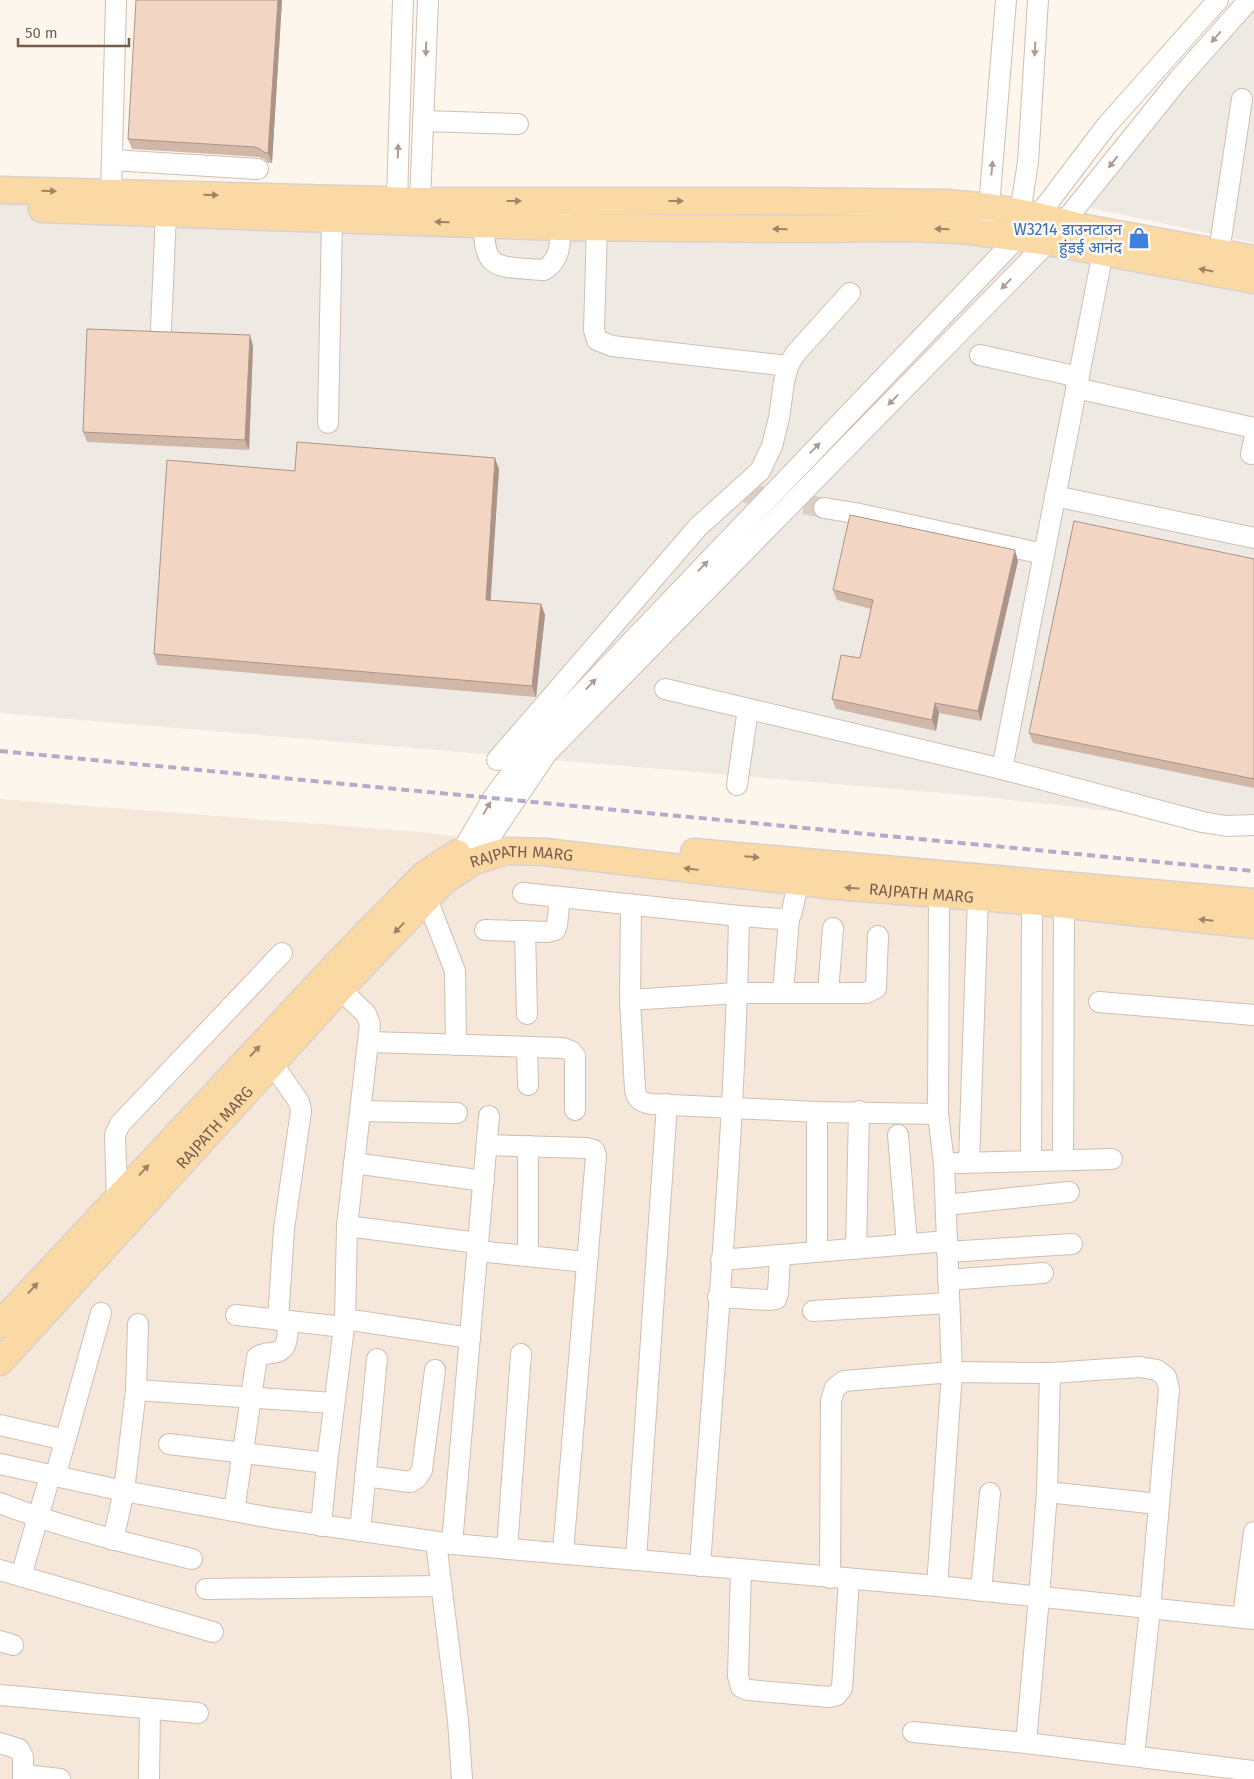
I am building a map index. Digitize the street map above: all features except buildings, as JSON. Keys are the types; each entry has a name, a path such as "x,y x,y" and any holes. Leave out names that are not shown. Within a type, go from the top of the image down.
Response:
{"main road":[{"path":"0,190 409,200 560,227 907,228 962,230 983,233 1021,226"},
{"path":"0,207 332,218 484,212 562,201 947,203 989,207 1021,226 1056,233 1219,252 1254,259"},
{"path":"1056,233 1103,252 1254,280"},
{"name":"RAJPATH MARG","path":"0,1362 340,989 469,855 489,838 540,837 1254,902"},
{"name":"RAJPATH MARG","path":"0,1324 330,971 425,874 469,855 506,851 545,852 798,882 1064,905 1254,925"}],"street":[{"path":"111,193 116,0"},
{"path":"402,0 409,200"},
{"path":"409,200 423,121 428,0"},
{"path":"983,233 989,207 1006,0"},
{"path":"1021,226 1028,162 1038,0"},
{"path":"469,855 493,798 528,750 1021,226 1107,125 1218,0"},
{"path":"489,838 547,753 1056,233 1179,79 1248,0"},
{"path":"1219,252 1242,99"},
{"path":"423,121 518,124"},
{"path":"112,160 258,169"},
{"path":"484,212 487,256 494,264 544,270 556,260 558,253 562,201"},
{"path":"161,329 166,213"},
{"path":"328,423 332,218"},
{"path":"597,226 594,330 597,340 612,346 788,366"},
{"path":"1002,769 1103,252"},
{"path":"497,760 698,527 741,492 760,471 772,446 788,366 795,354 850,292"},
{"path":"980,355 1254,428"},
{"path":"1055,496 1254,538"},
{"path":"824,508 1044,554"},
{"path":"665,689 1002,769 1202,822 1226,826 1254,825"},
{"path":"738,785 748,709"},
{"path":"783,993 788,918 792,912 798,882"},
{"path":"523,893 739,916 788,918"},
{"path":"937,1586 952,1372 944,1163 938,1114 939,894"},
{"path":"485,930 554,930 557,925 560,896"},
{"path":"969,1162 978,898"},
{"path":"427,899 455,971 456,1045"},
{"path":"1031,1161 1032,902"},
{"path":"631,904 630,1000 636,1097 642,1102 817,1112 859,1111 938,1114"},
{"path":"1063,1160 1064,905"},
{"path":"700,1566 731,1108 739,916"},
{"path":"828,993 833,928"},
{"path":"525,931 526,1014"},
{"path":"630,1000 737,993 866,993 876,988 878,936"},
{"path":"116,1200 115,1135 120,1124 282,952"},
{"path":"321,1526 344,1323 347,1226 370,1024 366,1014 340,989"},
{"path":"1099,1002 1254,1015"},
{"path":"369,1042 563,1048 571,1051 575,1056 575,1110"},
{"path":"527,1047 528,1085"},
{"path":"234,1511 257,1357 262,1354 283,1350 286,1345 283,1320 284,1229 300,1111 299,1102 272,1063"},
{"path":"636,1559 667,1104"},
{"path":"361,1111 457,1113"},
{"path":"856,1248 859,1111"},
{"path":"817,1112 817,1252"},
{"path":"462,1779 458,1720 441,1586 444,1543 470,1338 489,1116"},
{"path":"898,1135 907,1244"},
{"path":"486,1145 587,1148 594,1150 595,1164 563,1553"},
{"path":"528,1146 528,1256"},
{"path":"944,1163 1112,1159"},
{"path":"354,1163 484,1181"},
{"path":"946,1205 1069,1192"},
{"path":"347,1226 528,1256 587,1262"},
{"path":"721,1260 907,1244 947,1247 1072,1244"},
{"path":"718,1297 776,1299 780,1255"},
{"path":"948,1280 1043,1273"},
{"path":"813,1311 949,1303"},
{"path":"21,1576 38,1518 65,1440 101,1313"},
{"path":"236,1315 283,1320 344,1323 470,1338"},
{"path":"113,1540 124,1491 136,1390 138,1324"},
{"path":"507,1549 521,1354"},
{"path":"360,1531 377,1359"},
{"path":"741,1569 738,1676 742,1687 748,1690 828,1697 837,1694 842,1688 831,1400 835,1388 844,1381 952,1372 1050,1373 1140,1367 1157,1370 1166,1377 1169,1389 1150,1609 1134,1756"},
{"path":"365,1476 410,1482 417,1478 422,1470 435,1370"},
{"path":"1026,1743 1047,1492 1050,1373"},
{"path":"136,1390 250,1399 334,1403"},
{"path":"0,1425 65,1440"},
{"path":"169,1444 327,1463"},
{"path":"0,1464 53,1477 234,1511 321,1526 444,1543 937,1586 1248,1618 1254,1532"},
{"path":"1047,1492 1158,1504"},
{"path":"981,1591 990,1493"},
{"path":"0,1503 38,1518 113,1540 192,1559"},
{"path":"0,1570 214,1632"},
{"path":"206,1589 441,1586"},
{"path":"0,1695 198,1713"},
{"path":"149,1779 150,1709"},
{"path":"913,1732 1026,1743 1254,1771"},
{"path":"0,1743 19,1749 23,1757 24,1777 60,1779"}],"shaded area":[{"path":"1254,0 1254,243 1077,205"},
{"path":"0,199 954,214 1254,272 1254,827 966,795 0,713"},
{"path":"0,799 421,832 1254,935 1254,1779 0,1779"}],"tunnel":[{"path":"745,493 824,508"}],"railway":[{"path":"0,751 1254,871"}],"place":[{"name":"W3214 डाउनटाउन हुंडई आनंद","path":"1139,238"}]}
